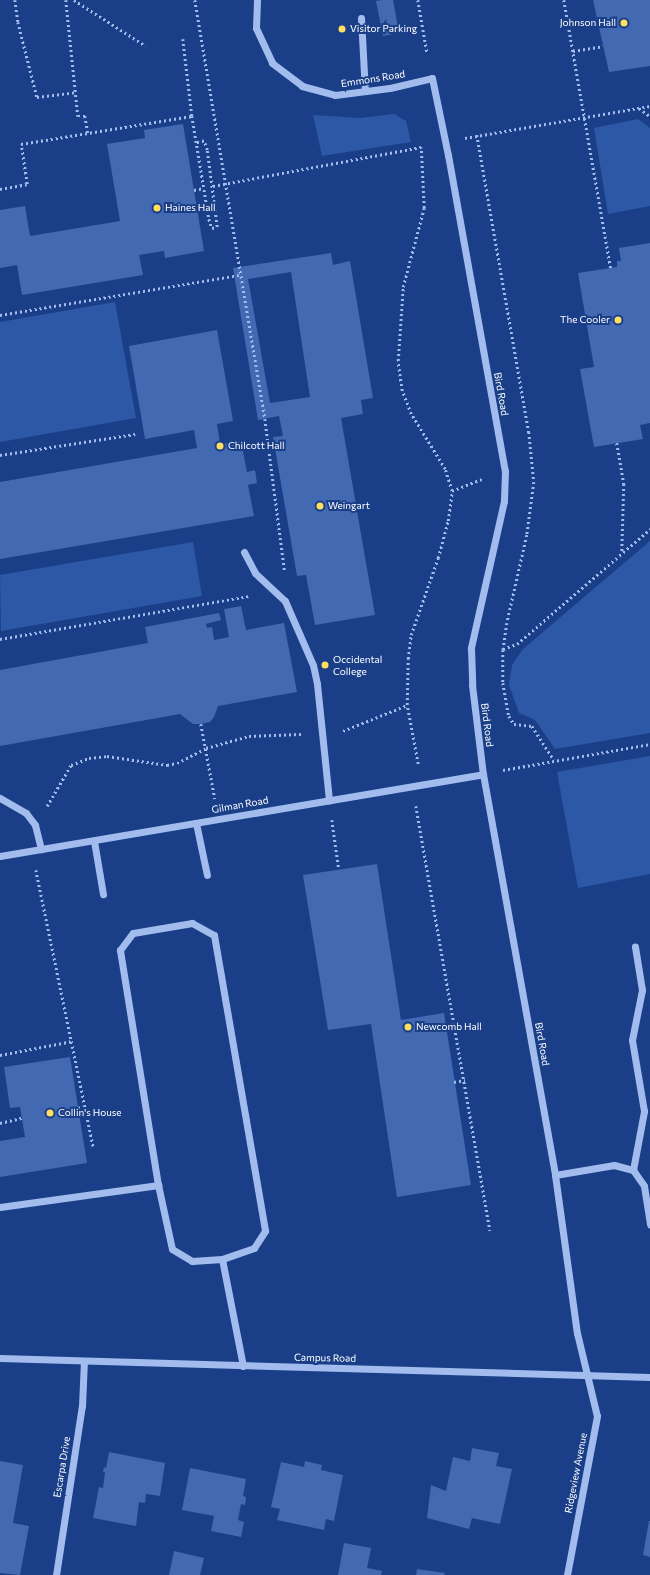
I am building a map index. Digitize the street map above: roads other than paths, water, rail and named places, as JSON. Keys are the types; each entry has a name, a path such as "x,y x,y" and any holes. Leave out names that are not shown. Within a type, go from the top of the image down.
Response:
{"street":[{"name":"Emmons Road","path":"257,0 256,28 272,63 302,86 336,95 432,78"},
{"path":"361,18 365,91"},
{"name":"Bird Road","path":"432,78 505,471 504,501 471,648 472,685 483,774 555,1175 577,1333 588,1375"},
{"path":"244,552 255,573 285,601 313,666 323,733 329,800"},
{"name":"Gilman Road","path":"0,856 483,774"},
{"path":"0,798 26,814 35,825 41,849"},
{"path":"196,823 207,875"},
{"path":"94,841 103,894"},
{"path":"192,923 214,936 265,1231 254,1248 222,1259 192,1261 172,1249 158,1185 120,950 133,932 192,923"},
{"path":"633,1170 644,1111 632,1040 642,990 635,947"},
{"path":"555,1175 614,1165 633,1170 644,1186 650,1225"},
{"path":"0,1208 158,1185"},
{"path":"222,1259 242,1366"},
{"name":"Campus Road","path":"0,1358 650,1377"},
{"name":"Escarpa Drive","path":"56,1575 82,1406 84,1361"},
{"name":"Ridgeview Avenue","path":"567,1575 597,1416 588,1375"}],"place":[{"name":"Johnson Hall","path":"624,23"},
{"name":"Visitor Parking","path":"342,29"},
{"name":"Haines Hall","path":"157,208"},
{"name":"The Cooler","path":"618,320"},
{"name":"Chilcott Hall","path":"220,446"},
{"name":"Weingart","path":"320,506"},
{"name":"Occidental College","path":"325,665"},
{"name":"Newcomb Hall","path":"408,1027"},
{"name":"Collin's House","path":"50,1113"}]}
